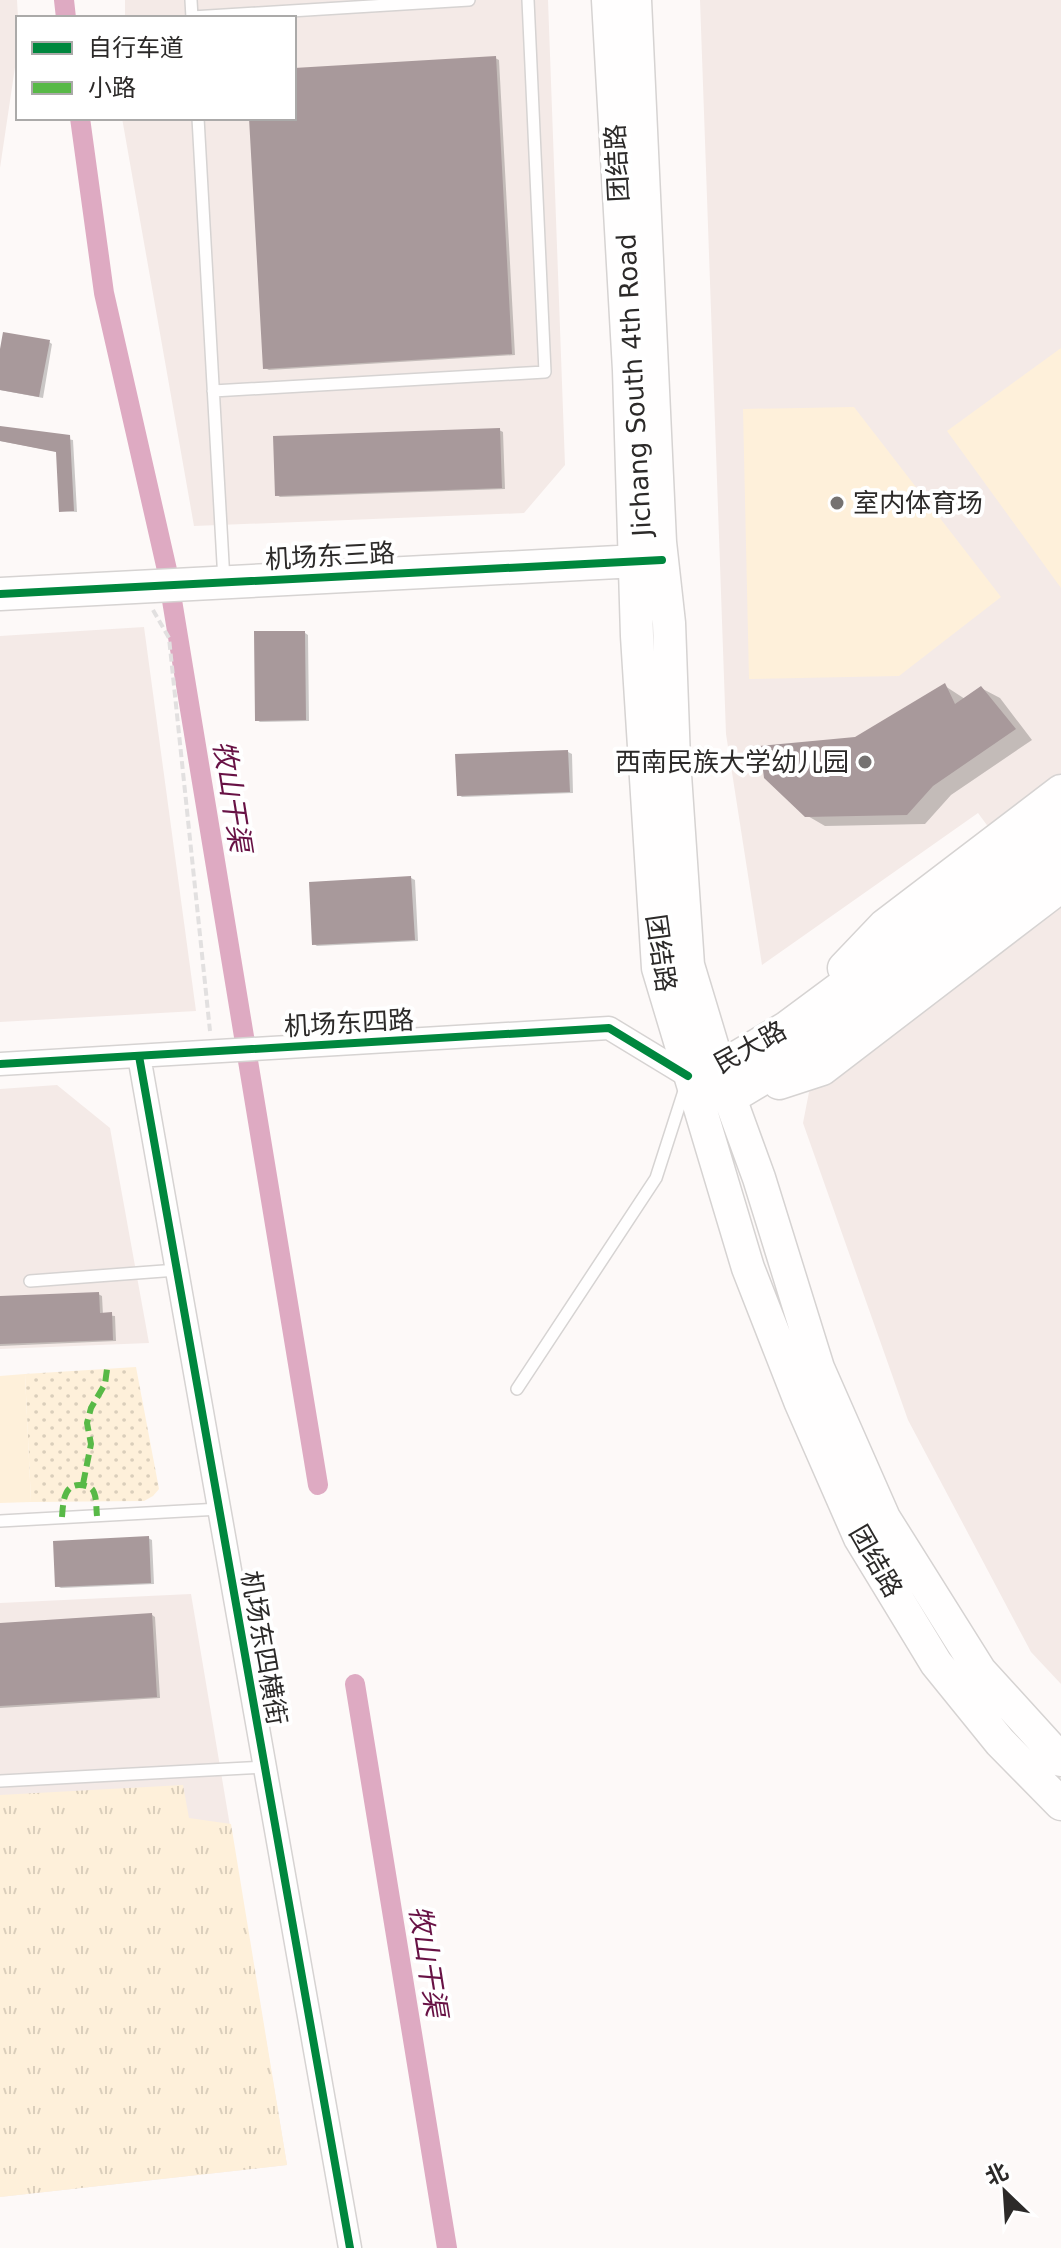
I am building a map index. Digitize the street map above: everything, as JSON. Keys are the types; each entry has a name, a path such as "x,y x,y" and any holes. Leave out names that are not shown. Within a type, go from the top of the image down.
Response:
{"main road":[{"name":"团结路","path":"608,0 629,370 648,560 658,968 748,1268 800,1401 860,1538 936,1663 1000,1742 1061,1804"},
{"name":"Jichang South 4th Road","path":"635,0 648,560 669,623 674,760 688,965 725,1083"},
{"name":"机场东三路","path":"0,594 648,560"},
{"path":"786,1028 884,926 1061,791"},
{"name":"民大路","path":"725,1083 786,1028 1061,824"},
{"name":"民大路","path":"688,1076 725,1083 805,1053 1061,854"},
{"path":"725,1083 822,1069 1061,886"},
{"name":"团结路","path":"725,1083 759,1178 818,1368 884,1518 980,1671 1061,1760"}],"street":[{"name":"机场东四路","path":"0,1064 609,1028 688,1076"},
{"name":"机场东四横街","path":"139,1056 350,2248"}],"lane":[{"path":"223,16 469,0"},
{"path":"213,391 545,372 528,0"},
{"path":"198,120 213,391 209,582"},
{"path":"517,1389 656,1178 688,1076"},
{"path":"30,1281 177,1270"},
{"path":"0,1521 220,1509"},
{"path":"0,1781 265,1767"}],"path":[{"path":"139,587 169,638 214,1051"}],"shaded area":[{"path":"0,0 17,0 16,60 0,168"},
{"path":"125,0 548,0 565,465 524,513 194,526 122,120 296,120 296,16 125,16"},
{"path":"700,0 1061,0 1061,809 1006,851 978,813 762,965 726,734"},
{"path":"144,627 196,1011 0,1022 0,636"},
{"path":"1061,868 1061,1684 1031,1652 908,1420 803,1123 809,1092 1053,905"},
{"path":"57,1085 110,1128 149,1343 0,1349 0,1089"},
{"path":"191,1594 287,2165 0,2197 0,1603"}],"green space":[{"path":"1061,348 1061,588 947,431"},
{"name":"室内体育场","path":"854,407 1001,597 899,676 749,679 743,409"},
{"path":"136,1367 159,1489 144,1501 31,1502 25,1374"},
{"path":"25,1374 31,1502 0,1503 0,1376"},
{"path":"183,1785 189,1818 231,1824 287,2165 0,2197 0,1795"}],"building":[{"path":"496,56 512,354 263,369 249,120 296,120 296,68"},
{"path":"3,332 50,340 39,397 0,390"},
{"path":"0,426 70,435 74,511 59,512 56,452 0,441"},
{"path":"500,428 502,488 275,496 273,436"},
{"path":"254,631 305,631 306,720 255,721"},
{"name":"西南民族大学幼儿园","path":"945,683 955,704 981,686 1016,729 933,786 907,815 805,817 764,778 760,746 855,737"},
{"path":"568,750 570,792 457,796 455,754"},
{"path":"411,876 415,940 312,945 309,882"},
{"path":"99,1292 100,1313 112,1312 113,1340 0,1344 0,1296"},
{"path":"149,1536 151,1583 55,1587 53,1541"},
{"path":"152,1613 157,1697 0,1706 0,1623"}],"waterway":[{"name":"牧山干渠","path":"64,0 66,16"},
{"name":"牧山干渠","path":"80,120 104,293 167,570 318,1485"},
{"name":"牧山干渠","path":"355,1684 447,2248"}],"marked path":[{"path":"83,1484 91,1444 87,1423 91,1408 105,1384 107,1369"},
{"path":"62,1517 67,1492 79,1485 89,1487 94,1492 97,1516"}],"cycle path":[{"path":"0,594 662,560"},
{"path":"0,1064 609,1028 688,1076"},
{"path":"139,1056 350,2248"}],"place":[{"name":"室内体育场","path":"837,503"},
{"name":"西南民族大学幼儿园","path":"865,762"}]}
